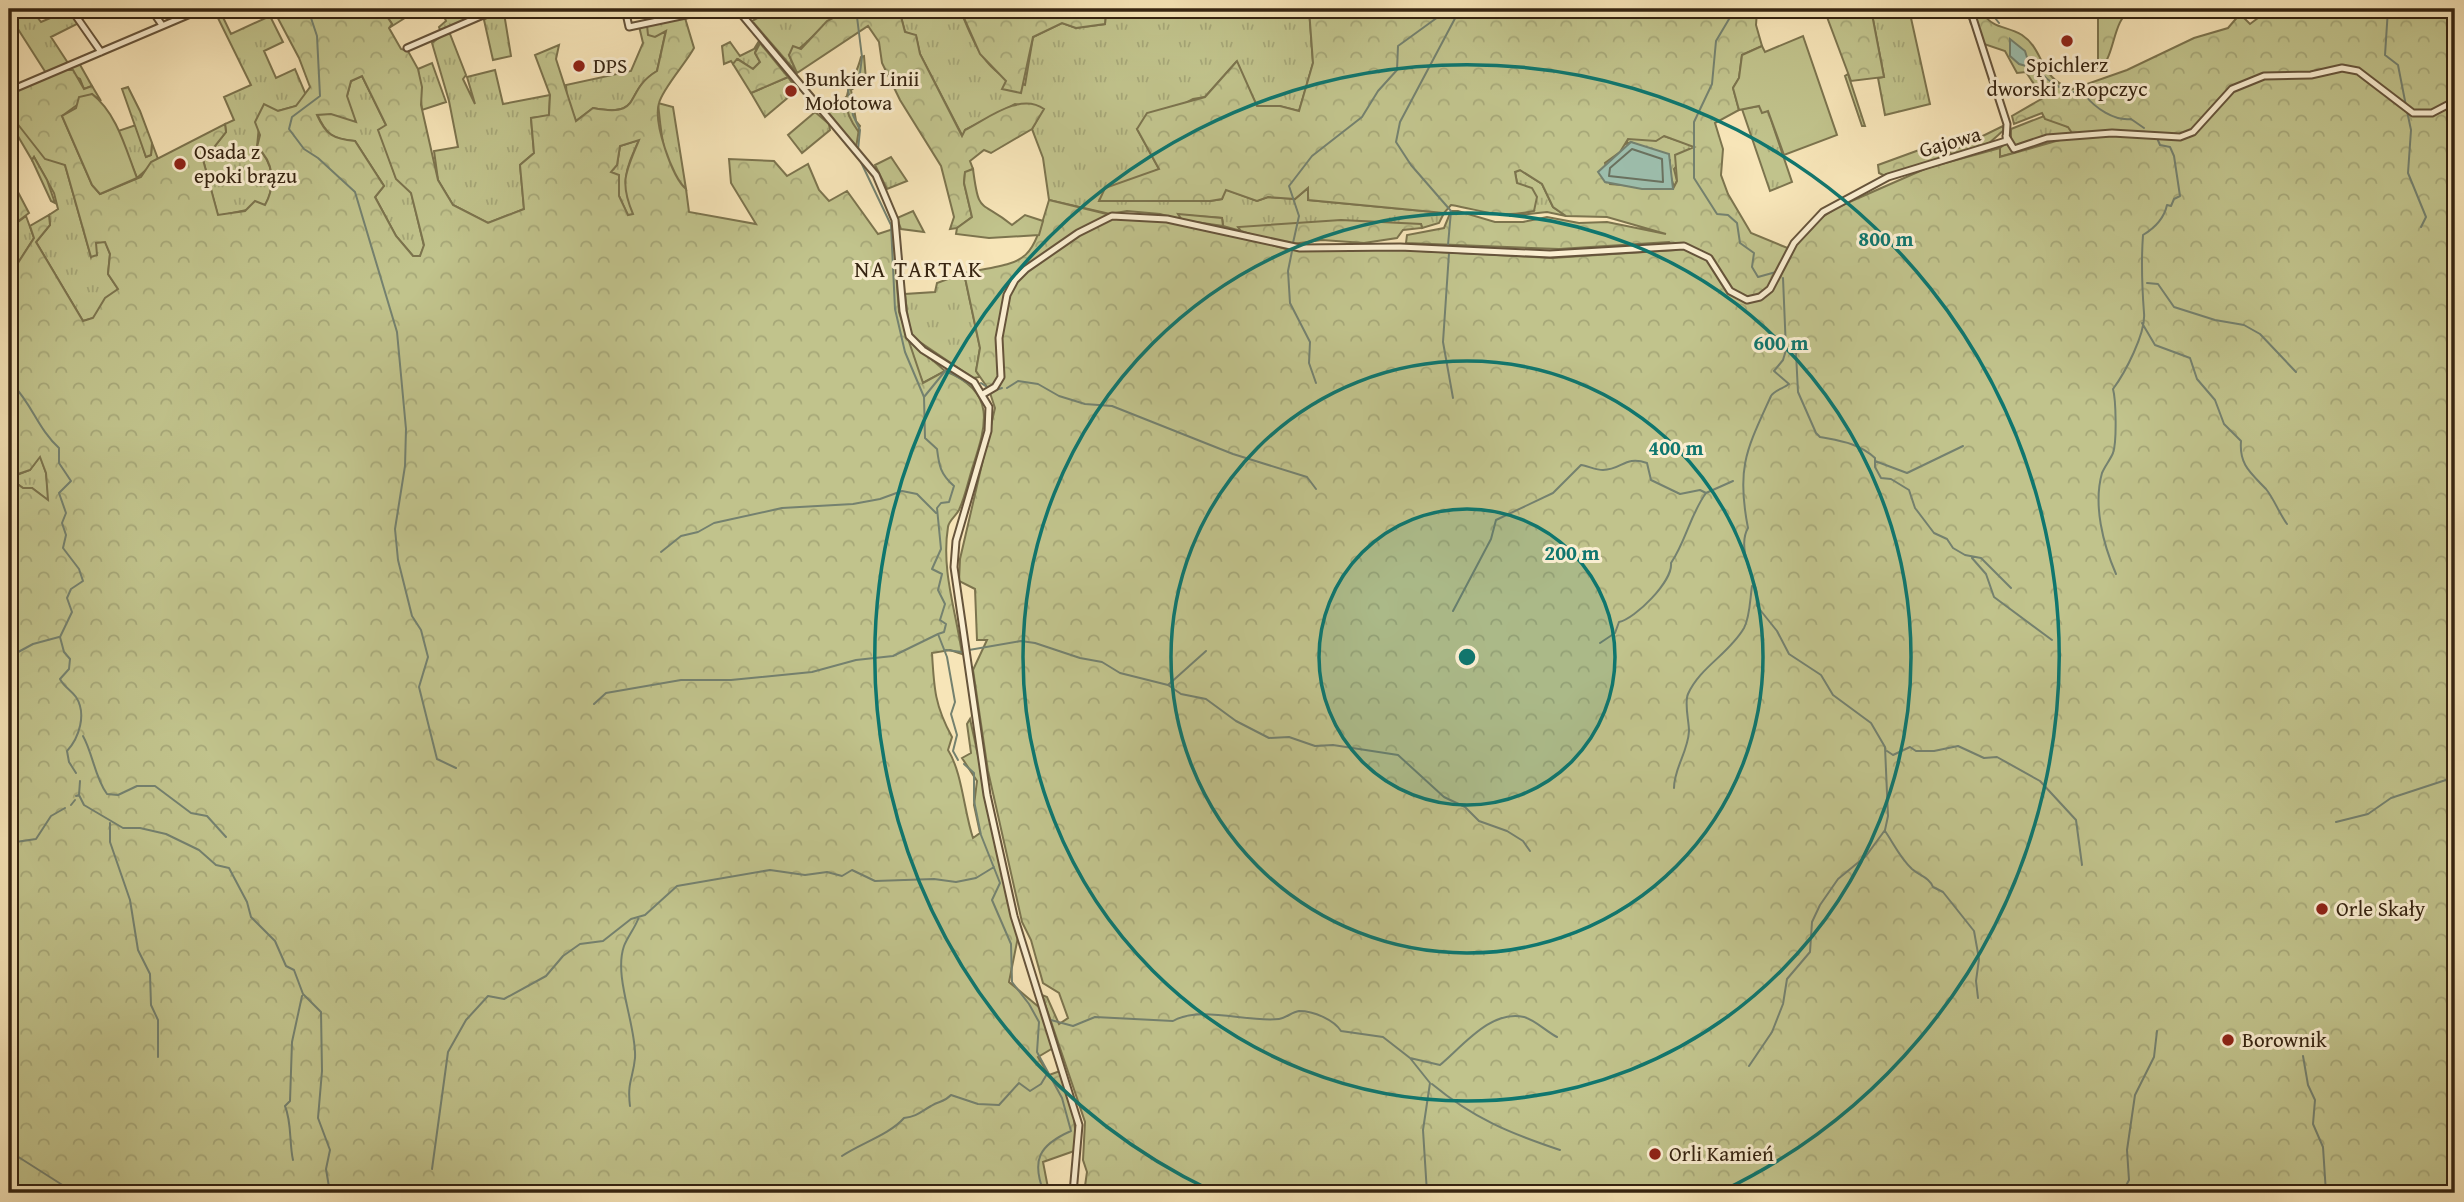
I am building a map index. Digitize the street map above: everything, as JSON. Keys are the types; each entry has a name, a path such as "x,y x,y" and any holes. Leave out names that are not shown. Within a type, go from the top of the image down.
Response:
{"street":[{"path":"72,9 101,52"},
{"path":"151,9 162,25"},
{"path":"9,91 202,9"},
{"path":"407,48 497,9"},
{"path":"625,9 629,27 689,11 714,9"},
{"path":"737,9 876,176 895,220 903,311 909,335 923,350 974,382 989,407 990,422 962,516 954,567 965,656 988,795 1014,916 1079,1125 1073,1193"},
{"name":"Gajowa","path":"983,394 998,384 1001,377 999,338 1007,295 1015,281 1026,269 1078,233 1112,216 1167,219 1300,247 1400,247 1550,254 1684,246 1709,258 1730,291 1747,300 1760,297 1770,289 1791,247 1823,212 1869,186 2006,141 2007,124 1970,9"},
{"path":"2006,136 2014,149 2047,138 2102,133 2180,137 2193,132 2217,103 2249,80 2264,76 2311,75 2342,68 2358,71 2413,113 2432,113 2455,102"}],"green space":[{"path":"9,9 31,9 41,22 69,10 79,23 51,37 68,63 46,73 9,15"},
{"path":"219,9 231,34 270,16 283,42 264,51 276,78 295,69 306,95 296,106 278,111 259,126 257,147 267,160 272,175 271,190 265,206 218,216 202,156 211,151 226,132 225,124 234,120 224,97 251,85 214,10"},
{"path":"273,9 382,9 392,24 389,28 401,49 408,51 418,69 422,87 421,105 438,180 453,205 488,223 524,209 520,165 534,153 531,118 549,115 550,95 535,55 559,45 556,59 576,121 593,108 609,110 627,106 646,79 657,71 666,31 655,37 648,35 647,25 685,18 694,48 665,90 658,112 665,149 675,173 686,189 689,212 756,224 731,183 729,159 774,161 787,176 808,164 819,190 829,201 847,191 878,234 893,229 899,312 923,383 945,371 962,379 974,389 984,412 984,425 977,453 961,505 949,525 946,543 948,575 962,654 950,650 932,653 936,697 952,737 948,750 957,769 973,838 980,833 974,805 977,781 962,758 971,753 967,724 970,719 1018,937 1009,982 1040,1008 1053,1048 1038,1057 1049,1075 1060,1071 1073,1108 1077,1150 1043,1162 1049,1193 9,1193 9,478 23,488 32,488 48,500 46,473 40,457 30,470 9,477 9,277 34,238 30,226 49,215 50,225 36,242 83,321 93,318 105,298 118,289 108,274 110,254 105,242 96,243 97,255 91,257 65,165 45,159 9,113 9,93 64,70 73,70 84,89 92,86 101,101 92,94 62,116 92,185 100,194 141,177 151,162 225,124 226,132 211,151 202,156 218,215 245,211 255,201 265,205 271,190 272,174 267,160 257,147 260,135 255,122 264,104 278,111 296,106 310,87 299,58","holes":["362,76 386,125 378,130 396,179 411,193 424,245 420,256 413,256 396,236 375,197 384,186 355,141 331,135 317,115 331,114 356,122 347,96 351,81","639,140 626,177 626,193 633,214 628,215 619,196 619,175 611,172 617,165 620,146"]},
{"path":"382,9 416,11 389,28 392,24"},
{"path":"441,9 458,9 467,22 440,30 439,27 446,21"},
{"path":"774,9 807,9 812,15 821,9 834,9 838,16 789,55 797,73 752,21"},
{"path":"850,9 899,9 905,32 916,35 920,54 962,136 965,130 1014,105 1035,105 1044,109 1032,129 991,153 984,150 970,161 973,169 965,173 964,183 972,217 957,228 950,229 954,217 941,166 900,100 882,63 879,42 868,26 797,73 789,55 793,46 801,49 827,21"},
{"path":"899,9 960,9 970,34 991,66 1012,81 1025,85 1033,37 1062,23 1076,28 1105,24 1106,9 1309,9 1313,63 1299,111 1279,106 1257,106 1236,62 1205,97 1193,99 1137,129 1159,169 1099,200 1210,201 1222,199 1225,189 1257,201 1268,197 1295,199 1308,188 1309,200 1444,213 1439,223 1422,228 1421,224 1239,228 1241,231 1223,226 1222,218 1179,215 1182,220 1160,214 1127,211 1110,214 1049,200 1043,158 1032,129 1043,109 1015,104 965,130 963,137 920,54 916,36 905,32"},
{"path":"960,9 1106,9 1105,24 1076,28 1062,23 1033,37 1021,93 1002,89 1006,81 980,54"},
{"path":"1309,9 1764,9 1757,11 1756,25 1762,46 1742,55 1739,78 1733,88 1739,110 1715,123 1723,149 1721,175 1728,194 1751,233 1790,249 1821,218 1838,207 1927,168 2000,148 2000,157 2074,136 2068,127 2045,119 2042,113 2014,124 2012,116 2043,98 2026,72 2017,73 2005,51 1984,44 1973,15 1981,12 1996,25 2022,35 2035,49 2054,79 2073,89 2127,70 2194,38 2228,28 2240,14 2250,24 2270,9 2455,9 2455,1193 1084,1193 1087,1172 1083,1160 1085,1122 1042,995 1047,997 1059,1024 1068,1018 1059,993 1043,983 1031,940 1022,922 988,771 973,670 987,640 977,640 975,589 959,581 960,559 995,408 989,390 976,371 980,348 964,273 1002,266 1024,256 1037,237 1049,200 1115,216 1156,217 1231,233 1286,249 1401,250 1552,258 1674,250 1669,242 1559,249 1406,243 1407,235 1444,228 1451,211 1495,222 1523,222 1547,217 1579,223 1607,222 1666,234 1607,217 1566,216 1553,207 1542,184 1520,170 1515,172 1517,183 1532,188 1537,197 1534,211 1492,213 1451,205 1444,213 1308,200 1308,188 1295,199 1268,197 1257,201 1226,190 1222,199 1210,201 1099,201 1105,188 1159,169 1137,129 1147,113 1205,97 1237,61 1257,106 1280,106 1299,111 1313,63","holes":["1664,136 1694,147 1675,155 1677,181 1673,189 1610,184 1605,163 1620,152 1628,139 1656,141"]},
{"path":"1824,9 1871,9 1884,77 1851,81"},
{"path":"1871,9 1909,9 1930,104 1885,115 1878,78 1884,77"},
{"path":"2098,9 2132,9 2120,22 2108,57 2098,70"},
{"path":"497,11 504,13 511,56 493,60 484,20"},
{"path":"647,25 666,30 657,71 646,79 627,106 609,110 593,108 576,121 567,100 566,85 631,71 643,43 639,26"},
{"path":"444,34 450,34 466,75 463,79 475,104 467,77 495,70 503,104 550,95 549,116 531,118 534,153 520,165 524,209 488,223 453,205 438,180 434,151 458,147 449,101 432,43"},
{"path":"1803,36 1837,135 1784,155 1768,111 1762,113 1759,106 1739,110 1733,88 1739,78 1742,55 1762,46 1765,52"},
{"path":"759,41 755,53 760,62 753,69 738,59 733,64 731,61 724,64 722,46 730,42 740,56 754,49"},
{"path":"760,43 788,77 751,93 733,64 737,59 753,69 760,62 755,53"},
{"path":"864,56 866,80 851,90 856,121 860,126 858,131 846,101 861,57"},
{"path":"79,63 92,86 84,89 80,79 64,70"},
{"path":"432,63 446,102 422,110 418,69"},
{"path":"1848,74 1865,126 1862,126 1845,76"},
{"path":"362,76 386,125 389,158 396,178 411,192 424,246 420,256 413,256 396,236 375,197 384,186 355,141 331,135 317,114 331,114 347,96 351,81"},
{"path":"788,77 797,90 765,117 751,93"},
{"path":"128,87 152,143 151,155 146,157 122,89"},
{"path":"92,94 101,102 114,122 137,178 100,194 92,185 62,116 76,108 79,97"},
{"path":"846,97 851,119 859,129 856,148 828,112"},
{"path":"658,103 673,107 686,189 672,172 668,161"},
{"path":"1759,106 1768,111 1792,182 1770,191 1742,109"},
{"path":"815,112 829,124 830,130 802,153 788,135"},
{"path":"9,113 65,165 91,257 96,242 105,241 110,254 108,274 118,289 93,318 83,321 36,242 50,225 49,215 58,209 54,193 34,157 32,160 9,121"},
{"path":"2044,116 2068,127 2075,136 1999,157 2000,148 2011,139 2011,129"},
{"path":"136,125 146,157 151,155 152,143 158,159 137,178 118,131"},
{"path":"2003,126 2004,130 1988,144 1887,177 1879,173 1878,165 1941,142 1948,153"},
{"path":"1664,136 1694,146 1674,169 1677,181 1674,187 1669,171 1670,160 1631,142 1626,144 1628,139"},
{"path":"639,140 626,177 627,194 634,215 628,216 619,196 619,176 610,172 617,165 620,146"},
{"path":"34,157 47,180 55,203 51,201 32,160"},
{"path":"891,157 907,181 887,189 875,165"},
{"path":"973,169 977,194 983,205 1012,225 1025,215 1043,221 1039,235 989,238 956,234 957,228 972,217 964,183 965,172"},
{"path":"1520,170 1542,184 1553,207 1566,216 1547,212 1509,216 1534,210 1517,183 1515,172"},
{"path":"9,175 29,213 13,225 9,221"},
{"path":"913,211 924,232 901,229 897,218"},
{"path":"1178,214 1222,218 1223,226 1182,220"},
{"path":"26,216 34,238 9,277 9,221 14,225"},
{"path":"1341,220 1421,224 1422,228 1403,230 1397,238 1364,243 1322,240 1285,245 1241,231 1238,227"},
{"path":"964,273 980,348 976,371 980,377 973,378 914,338 909,329 905,294 935,292 937,283"},
{"path":"905,336 945,371 923,383"},
{"path":"40,456 46,473 49,501 32,488 23,488 9,478 30,470"}],"water":[{"path":"2010,39 2025,51 2030,67 2019,64 2010,56"},
{"path":"1631,142 1669,154 1673,189 1642,189 1605,182 1598,172"}],"waterway":[{"path":"308,9 317,36 320,96 292,117 289,129 304,149 318,158 355,192 397,332 406,429 405,466 395,529 398,560 412,616 421,630 428,657 419,687 437,759 456,768"},
{"path":"856,9 862,57 860,73 848,90 853,115 860,130 858,150"},
{"path":"1293,243 1299,216 1289,186 1312,156 1362,117 1378,91 1397,70 1398,46 1449,9"},
{"path":"1448,245 1451,211 1411,165 1396,142 1400,122 1460,9"},
{"path":"1735,9 1716,41 1712,84 1694,122 1694,178 1717,214 1728,215 1737,223 1740,243 1754,253 1752,267 1758,277 1776,272"},
{"path":"1966,9 1971,24"},
{"path":"1988,9 1999,23"},
{"path":"2388,9 2385,55 2398,65 2406,106"},
{"path":"2036,67 2058,86 2085,95 2105,113 2131,119 2144,128"},
{"path":"2407,111 2411,130 2408,173 2426,217 2421,227"},
{"path":"2116,574 2103,537 2099,511 2099,485 2114,448 2116,421 2113,389 2134,352 2144,321 2143,235 2158,223 2167,205 2171,206 2174,199 2180,196 2174,156 2170,147 2160,145 2157,138"},
{"path":"858,156 891,225 895,309 905,352 924,397 925,438 937,449 941,469 954,486 949,502 941,503 937,508 941,549 932,569 942,574 938,590 945,604 940,620 946,624 944,632 938,634 947,657 955,702 951,714 957,735 953,751 958,760"},
{"path":"1292,251 1288,271 1290,303 1310,342 1309,363 1316,383"},
{"path":"1449,253 1443,342 1453,398"},
{"path":"1749,1066 1772,1032 1783,1004 1787,979 1810,952 1812,922 1820,905 1838,879 1866,856 1885,830 1888,816 1885,747 1871,723 1833,695 1821,675 1789,654 1777,631 1757,606 1757,591 1746,558 1744,542 1748,528 1743,489 1746,459 1771,396 1789,384 1774,371 1783,360 1786,350 1783,278"},
{"path":"2147,283 2158,284 2174,307 2215,320 2244,325 2260,334 2296,372"},
{"path":"2142,323 2155,345 2190,358 2197,379 2215,400 2224,424 2241,441 2244,463 2269,493 2287,524"},
{"path":"1788,350 1796,353 1798,392 1816,433 1820,437 1849,443 1869,453 1875,458 1875,467 1881,478 1891,479 1909,490 1915,508 1934,533 1947,539 1953,548 1965,555 1981,558 2011,588"},
{"path":"9,367 16,377 14,386 59,448 59,463 71,481 59,493 66,513 62,523 66,535 63,548 79,569 83,581 71,589 67,598 72,612 60,637 64,652 70,659 69,669 60,679 76,697 81,711 78,733 67,751 69,762 76,773"},
{"path":"924,397 946,370 973,386"},
{"path":"1007,388 1018,381 1038,384 1059,396 1085,404 1112,406 1233,454 1307,477 1316,489"},
{"path":"981,383 987,387"},
{"path":"993,391 1002,388"},
{"path":"1875,461 1907,473 1963,446"},
{"path":"1453,611 1491,539 1496,520 1553,493 1581,465 1603,470 1634,461 1647,463 1651,480 1680,494 1700,490 1706,493 1733,481"},
{"path":"661,552 681,536 698,532 714,523 782,508 853,504 902,491 917,494 936,513"},
{"path":"1600,643 1615,633 1619,622 1643,607 1660,589 1706,493"},
{"path":"1972,558 1986,574 1994,597 2052,640"},
{"path":"1674,788 1688,739 1688,694 1693,684 1744,628 1749,613 1752,586"},
{"path":"594,704 606,693 681,680 731,680 812,672 856,660 893,656 938,634"},
{"path":"9,657 33,644 59,637"},
{"path":"969,650 1021,641 1035,643 1080,658 1102,662 1120,673 1168,685 1181,694 1206,699 1236,721 1269,738 1289,737 1315,746 1333,745 1398,755 1444,797 1465,807 1479,821 1507,831 1523,841 1530,851"},
{"path":"946,650 962,652"},
{"path":"1168,685 1206,651"},
{"path":"83,736 107,794 118,795 137,786 155,786 191,813 207,816 226,837"},
{"path":"1887,751 1893,755 1910,747 1916,751 1934,751 1958,746 1984,758 1997,757 2040,781 2076,820 2082,865"},
{"path":"964,764 974,773 974,801 981,835 1000,883 992,900 1011,944 1012,982 1039,1022 1037,1052 1062,1098 1071,1131 1051,1142 1041,1155 1038,1171 1044,1193"},
{"path":"2336,822 2368,814 2391,798 2455,777"},
{"path":"76,796 79,795 80,781"},
{"path":"79,795 84,805 123,828 140,828 166,834 199,850 216,865 229,868 247,902 251,917 275,941 286,966 294,970 303,994 321,1012 322,1071 318,1118 330,1150 326,1169 330,1193"},
{"path":"71,805 75,800"},
{"path":"9,843 36,839 51,816 65,808"},
{"path":"110,823 110,842 130,900 138,950 150,974 151,1005 158,1020 158,1057"},
{"path":"1885,831 1908,865 1933,887 1943,892 1974,931 1979,959 1976,981 1978,998"},
{"path":"432,1169 448,1052 466,1020 488,996 504,999 546,976 563,956 580,944 603,941 631,919 645,915 677,886 770,870 805,875 827,872 842,876 852,870 875,881 934,879 956,882 976,878 994,867"},
{"path":"630,1106 629,1091 635,1046 623,987 621,958 639,917"},
{"path":"293,1160 285,1106 290,1101 292,1042 302,996"},
{"path":"1051,1020 1073,1026 1095,1017 1173,1021 1184,1016 1211,1014 1267,1020 1282,1018 1299,1011 1323,1017 1341,1031 1383,1037 1410,1058 1430,1083 1423,1130 1427,1193"},
{"path":"1410,1058 1440,1065 1478,1031 1512,1016 1524,1017 1557,1037"},
{"path":"2122,1193 2129,1180 2127,1150 2135,1095 2154,1057 2157,1031"},
{"path":"2303,1056 2308,1085 2315,1100 2313,1124 2323,1147 2326,1193"},
{"path":"842,1156 891,1129 904,1118 916,1115 951,1095 978,1104 999,1105 1019,1083 1030,1091 1041,1084 1047,1074"},
{"path":"1432,1084 1492,1123 1560,1150"},
{"path":"9,1151 75,1193"}],"place":[{"name":"Spichlerz dworski z Ropczyc","path":"2067,41"},
{"name":"DPS","path":"579,66"},
{"name":"Bunkier Linii Mołotowa","path":"791,91"},
{"name":"Osada z epoki brązu","path":"180,164"},
{"name":"Orle Skały","path":"2322,909"},
{"name":"Borownik","path":"2228,1040"},
{"name":"Orli Kamień","path":"1655,1154"}],"district":[{"name":"NA TARTAK","path":"919,269"}]}
